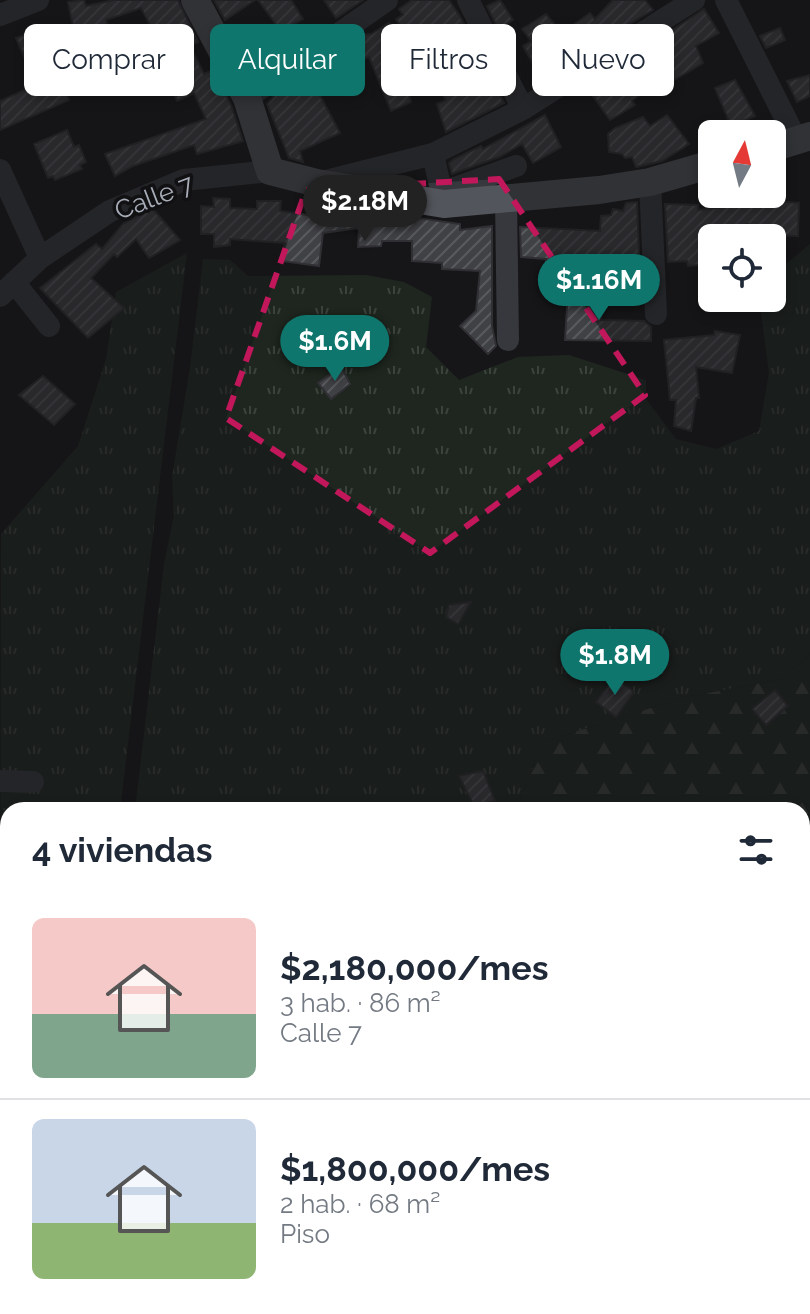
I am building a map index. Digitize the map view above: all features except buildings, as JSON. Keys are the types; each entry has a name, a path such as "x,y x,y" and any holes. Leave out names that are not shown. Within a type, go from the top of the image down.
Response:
{"main road":[{"path":"195,0 247,98 270,171"},
{"name":"Calle 7","path":"270,171 317,183 442,198 506,199 650,182 698,168"}],"street":[{"path":"0,15 38,0"},
{"path":"247,98 387,0"},
{"path":"468,0 523,109"},
{"path":"317,183 433,154 523,109 694,0"},
{"path":"726,0 793,142"},
{"path":"433,154 442,198 516,166"},
{"path":"0,170 40,258"},
{"name":"Calle 7","path":"7,289 40,258 110,211 184,180 270,171"},
{"path":"650,182 656,314"},
{"path":"506,199 508,340"},
{"path":"7,289 49,326"},
{"path":"0,781 33,782"}],"highlighted area":[{"path":"499,179 645,395 430,553 226,418 306,190"}],"green space":[{"path":"810,244 810,654 782,679 686,697 542,742 519,802 136,802 164,564 174,515 172,477 203,259 230,260 248,276 366,275 404,282 432,297 426,347 459,380 518,357 569,355 646,380 646,399 676,439 716,449 759,431 769,373 761,312 786,312 786,264"},
{"path":"187,253 121,802 0,802 1,534 78,446 106,359 116,292"},
{"path":"810,654 810,802 519,802 542,742 686,697 782,679"}]}
